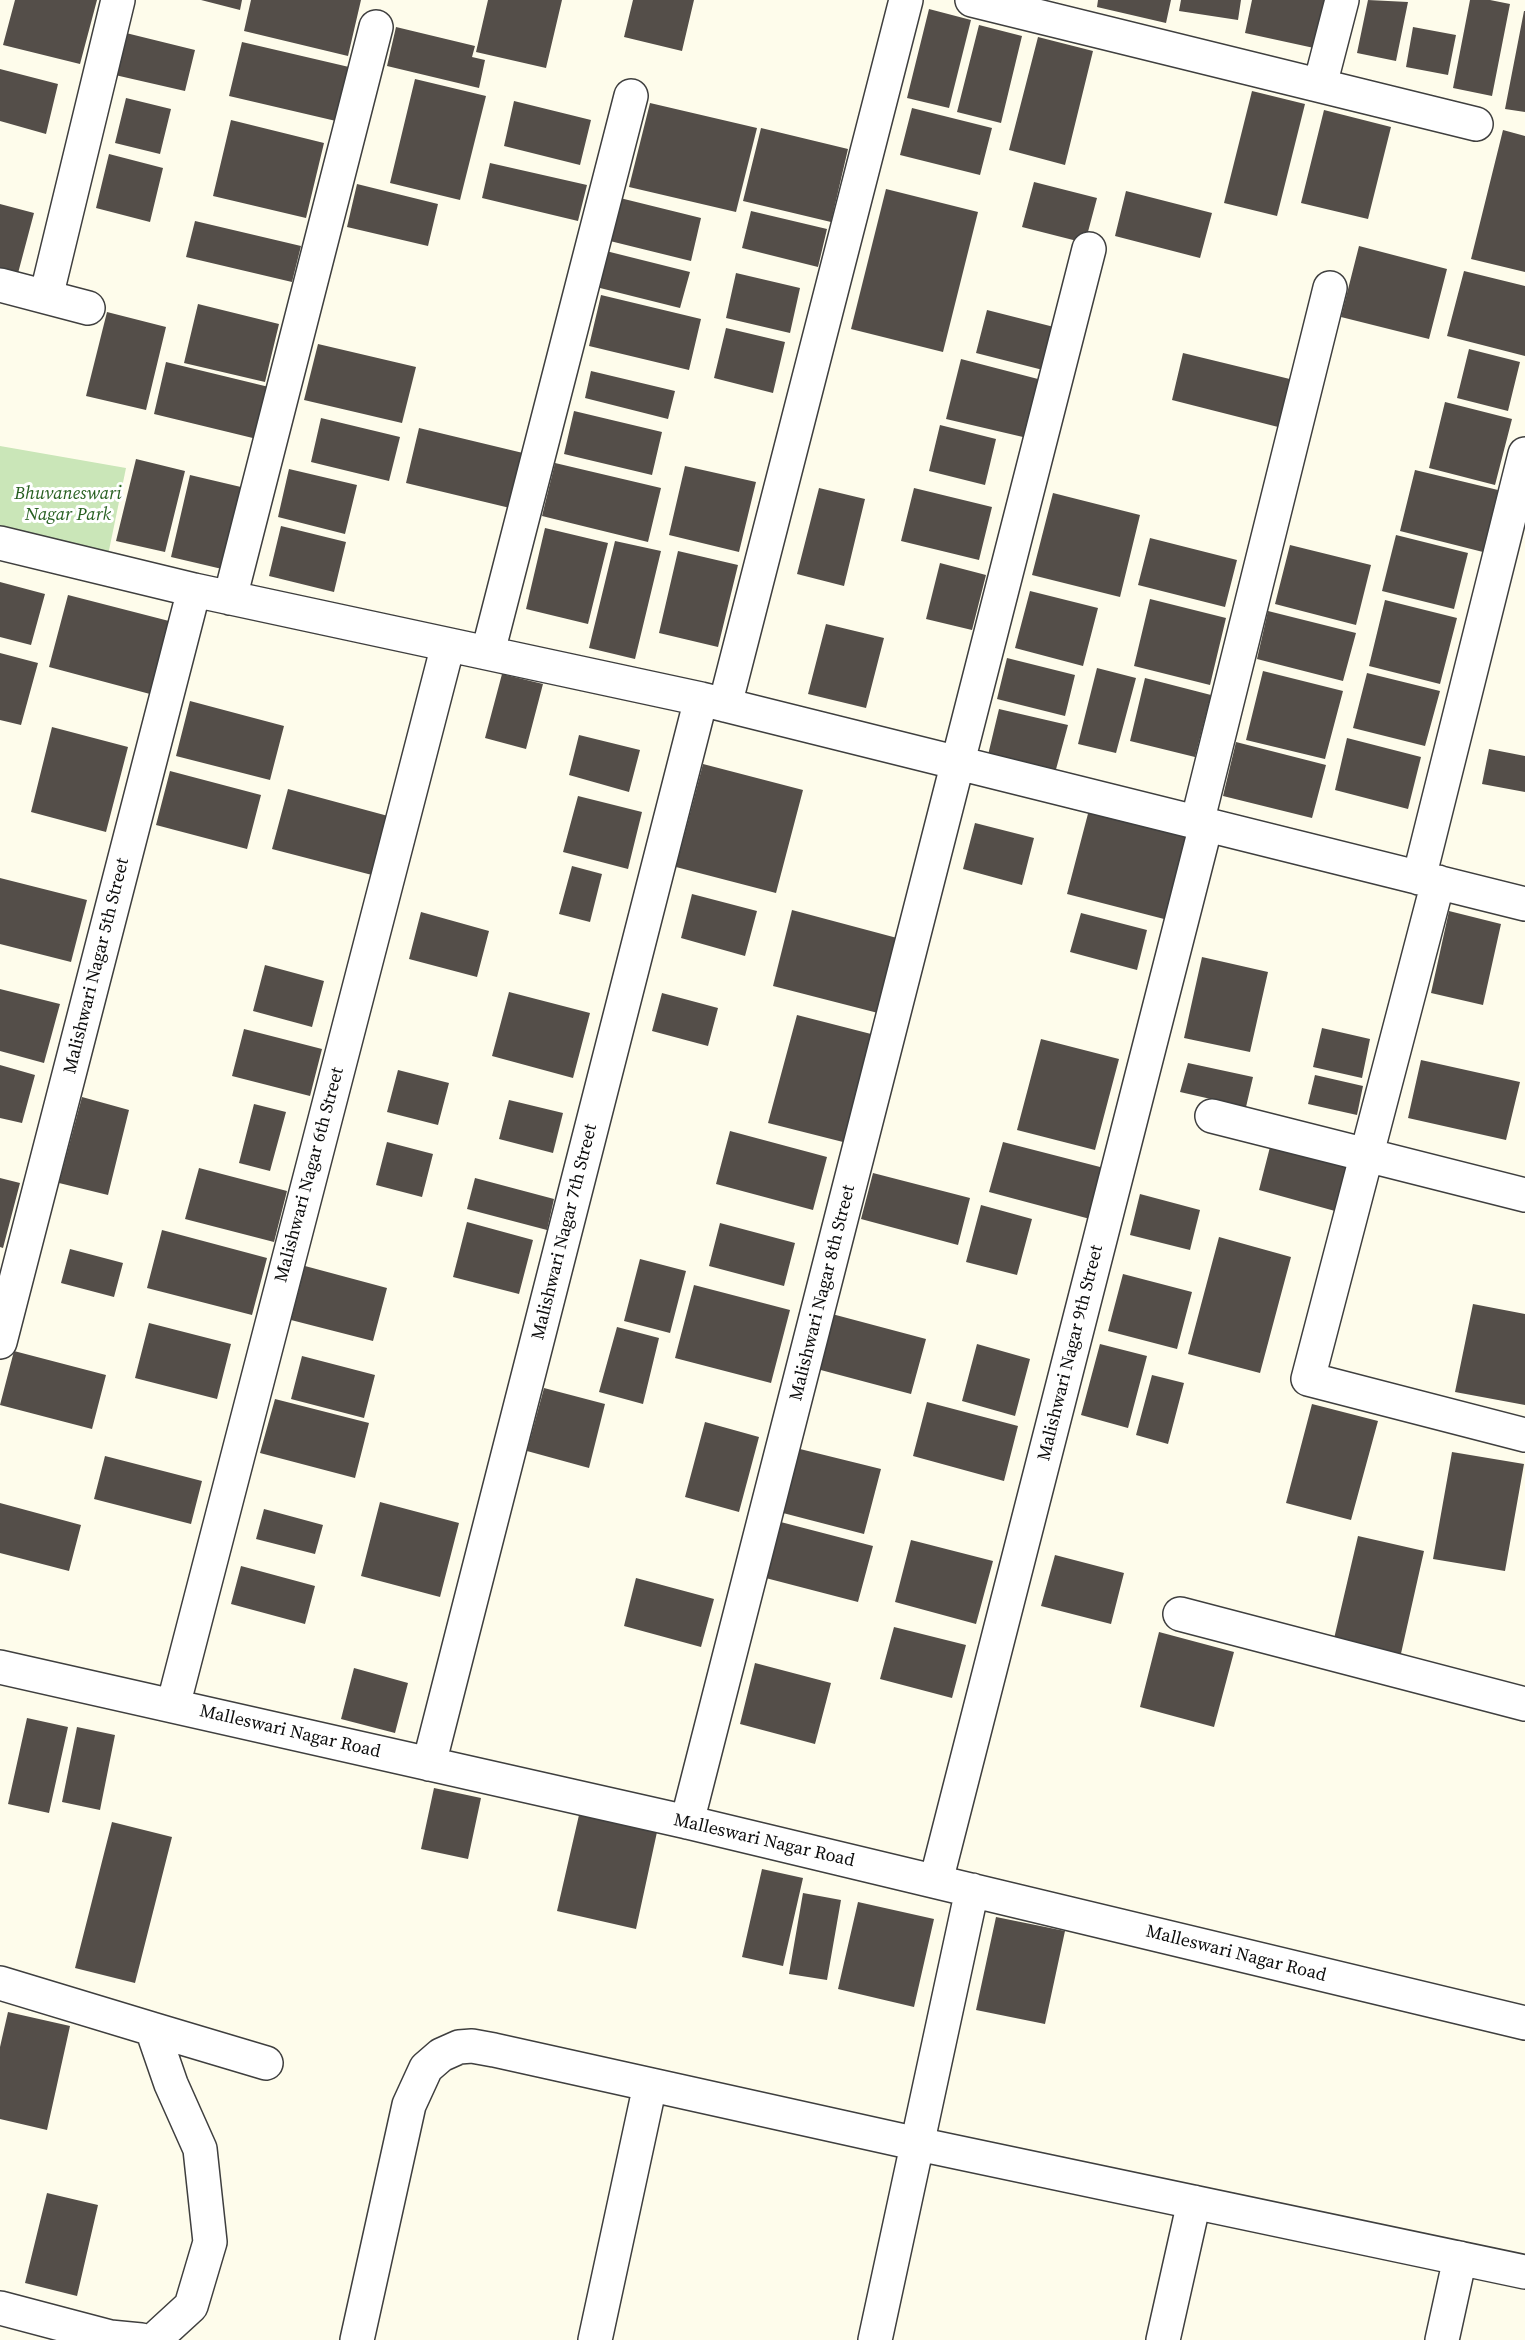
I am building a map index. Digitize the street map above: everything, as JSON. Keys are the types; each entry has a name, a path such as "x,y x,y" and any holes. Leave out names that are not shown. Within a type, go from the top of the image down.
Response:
{"street":[{"path":"45,297 118,0"},
{"name":"Malishwari Nagar 7th Street","path":"429,1764 713,702 906,0"},
{"path":"972,0 1476,124"},
{"path":"1320,85 1342,0"},
{"path":"230,598 376,27"},
{"path":"488,652 631,96"},
{"name":"Malishwari Nagar 8th Street","path":"687,1822 1089,249"},
{"path":"0,285 88,308"},
{"name":"Malishwari Nagar 9th Street","path":"936,1881 1202,824 1330,288"},
{"path":"1525,454 1368,1155 1308,1379 1525,1435"},
{"path":"0,543 194,590 713,702 1525,904"},
{"name":"Malishwari Nagar 5th Street","path":"0,1342 194,590"},
{"name":"Malishwari Nagar 6th Street","path":"173,1706 448,645"},
{"path":"1212,1116 1525,1195"},
{"path":"1180,1614 1525,1704"},
{"name":"Malleswari Nagar Road","path":"0,1667 687,1822 1525,2023"},
{"path":"875,2340 972,1890"},
{"path":"0,1983 266,2062"},
{"path":"152,2029 171,2084 200,2149 210,2242 191,2306 154,2340"},
{"path":"357,2340 409,2105 426,2068 433,2061 450,2050 472,2046 918,2144 1525,2272"},
{"path":"595,2340 650,2085"},
{"path":"1163,2340 1194,2202"},
{"path":"1442,2340 1460,2258"},
{"path":"0,2308 110,2337 141,2340"}],"green space":[{"name":"Bhuvaneswari Nagar Park","path":"0,446 126,468 107,560 0,534"}],"building":[{"path":"15,0 97,0 80,64 3,45"},
{"path":"201,0 242,0 240,10"},
{"path":"251,0 361,0 348,56 244,31"},
{"path":"488,0 562,0 546,68 476,52"},
{"path":"633,0 694,0 682,51 624,37"},
{"path":"1098,0 1171,0 1166,23 1097,7"},
{"path":"1181,0 1241,0 1238,20 1179,11"},
{"path":"1252,0 1325,0 1314,48 1245,33"},
{"path":"1368,0 1408,2 1396,61 1357,53"},
{"path":"1470,0 1490,0 1510,4 1492,96 1453,88"},
{"path":"929,9 971,20 949,108 907,98"},
{"path":"1525,11 1525,112 1505,109"},
{"path":"979,25 1022,36 1001,123 957,112"},
{"path":"396,27 475,46 472,57 485,60 479,88 387,66"},
{"path":"1413,27 1456,35 1448,75 1406,67"},
{"path":"126,33 195,50 185,91 115,75"},
{"path":"1038,37 1093,51 1065,165 1009,150"},
{"path":"242,42 349,67 336,121 229,96"},
{"path":"0,69 58,84 46,134 0,121"},
{"path":"415,79 486,96 460,200 390,183"},
{"path":"1252,91 1305,104 1277,216 1224,203"},
{"path":"126,98 171,109 160,154 115,143"},
{"path":"514,101 591,120 580,165 504,146"},
{"path":"650,103 757,128 736,212 629,187"},
{"path":"912,108 992,128 980,175 900,155"},
{"path":"1324,110 1391,127 1368,219 1301,203"},
{"path":"231,120 324,143 306,218 213,196"},
{"path":"761,128 848,149 831,222 743,201"},
{"path":"1503,130 1525,136 1525,272 1471,259"},
{"path":"109,154 163,168 150,222 96,208"},
{"path":"490,163 587,185 578,221 482,198"},
{"path":"1034,182 1097,198 1085,243 1022,227"},
{"path":"357,184 438,204 428,246 347,227"},
{"path":"886,189 978,212 943,352 851,329"},
{"path":"1126,191 1212,213 1200,258 1115,236"},
{"path":"620,198 701,218 691,261 610,241"},
{"path":"0,204 34,213 17,277 0,272"},
{"path":"751,211 827,229 818,267 742,248"},
{"path":"195,221 301,246 292,282 186,257"},
{"path":"1359,246 1447,269 1429,339 1341,317"},
{"path":"606,251 690,272 680,308 596,287"},
{"path":"1464,271 1525,286 1525,356 1447,336"},
{"path":"736,273 800,288 790,333 726,318"},
{"path":"601,295 701,319 689,370 589,346"},
{"path":"198,304 279,324 265,382 184,363"},
{"path":"987,310 1054,327 1043,370 976,353"},
{"path":"107,312 166,327 146,410 86,396"},
{"path":"726,328 785,342 773,393 714,378"},
{"path":"318,344 416,367 402,423 304,400"},
{"path":"1469,349 1520,362 1508,411 1457,398"},
{"path":"1183,353 1298,381 1286,429 1172,400"},
{"path":"961,359 1038,379 1023,437 946,419"},
{"path":"166,362 273,388 261,440 154,414"},
{"path":"591,371 675,391 668,419 585,398"},
{"path":"1445,402 1512,419 1495,485 1429,468"},
{"path":"574,411 662,432 652,475 564,454"},
{"path":"321,418 400,437 389,481 311,462"},
{"path":"940,425 996,439 985,485 929,471"},
{"path":"419,428 523,453 510,508 406,483"},
{"path":"136,459 185,471 165,552 116,541"},
{"path":"555,463 661,488 648,542 542,516"},
{"path":"685,466 756,482 739,552 669,535"},
{"path":"289,469 357,485 345,534 278,517"},
{"path":"1415,470 1498,490 1483,552 1400,531"},
{"path":"190,475 241,487 222,569 171,557"},
{"path":"819,488 865,499 844,586 797,574"},
{"path":"914,488 992,507 979,560 901,541"},
{"path":"1053,493 1140,515 1120,597 1032,575"},
{"path":"281,526 346,542 334,592 269,576"},
{"path":"545,528 608,543 588,624 526,609"},
{"path":"1396,535 1468,553 1454,609 1382,591"},
{"path":"1150,538 1237,560 1225,607 1138,585"},
{"path":"615,541 661,551 635,659 589,648"},
{"path":"1290,545 1371,565 1356,625 1275,604"},
{"path":"678,551 738,565 718,647 659,633"},
{"path":"940,563 986,575 972,630 926,619"},
{"path":"0,582 45,594 31,645 0,637"},
{"path":"1030,591 1098,608 1083,666 1015,648"},
{"path":"68,595 169,621 150,694 49,667"},
{"path":"1150,599 1226,618 1210,685 1134,666"},
{"path":"1385,600 1457,618 1440,684 1369,666"},
{"path":"1268,611 1356,633 1343,681 1257,659"},
{"path":"826,624 884,638 866,708 808,694"},
{"path":"0,653 38,663 21,725 0,720"},
{"path":"1007,658 1075,675 1065,716 997,699"},
{"path":"1097,668 1136,678 1116,753 1078,744"},
{"path":"1263,671 1343,691 1325,759 1246,740"},
{"path":"1367,673 1440,691 1425,746 1353,728"},
{"path":"502,674 543,684 526,749 485,738"},
{"path":"1145,678 1211,695 1195,757 1130,741"},
{"path":"190,701 284,726 270,780 176,756"},
{"path":"999,709 1068,725 1055,773 988,755"},
{"path":"52,727 128,747 106,832 31,812"},
{"path":"579,735 640,750 629,792 569,775"},
{"path":"1347,738 1421,757 1408,809 1335,790"},
{"path":"1236,742 1326,765 1312,818 1223,796"},
{"path":"1489,749 1525,756 1525,792 1482,784"},
{"path":"703,764 803,790 776,893 676,867"},
{"path":"170,771 261,795 247,849 156,825"},
{"path":"288,789 388,816 372,875 272,849"},
{"path":"578,796 642,812 628,869 563,852"},
{"path":"1090,806 1190,833 1168,920 1067,894"},
{"path":"975,823 1034,838 1022,885 963,869"},
{"path":"572,866 602,874 590,922 559,914"},
{"path":"0,878 87,900 71,962 0,944"},
{"path":"692,894 757,911 745,956 681,938"},
{"path":"792,910 897,938 878,1013 773,986"},
{"path":"1449,911 1501,924 1483,1005 1431,993"},
{"path":"421,912 489,931 477,977 409,959"},
{"path":"1081,913 1147,930 1137,970 1070,952"},
{"path":"1202,957 1268,972 1250,1052 1184,1038"},
{"path":"265,965 324,981 312,1027 253,1011"},
{"path":"0,989 60,1004 44,1063 0,1051"},
{"path":"509,992 590,1013 573,1078 492,1056"},
{"path":"662,993 718,1008 708,1046 652,1031"},
{"path":"797,1015 875,1035 847,1143 768,1123"},
{"path":"1322,1028 1370,1039 1362,1078 1313,1067"},
{"path":"244,1029 322,1049 310,1096 232,1076"},
{"path":"1041,1039 1119,1059 1095,1150 1017,1130"},
{"path":"1421,1060 1520,1082 1506,1140 1408,1118"},
{"path":"1188,1063 1253,1077 1246,1107 1180,1092"},
{"path":"0,1065 35,1075 22,1123 0,1118"},
{"path":"398,1070 449,1083 438,1125 387,1112"},
{"path":"1315,1075 1363,1086 1357,1115 1308,1104"},
{"path":"82,1097 129,1110 108,1195 59,1183"},
{"path":"509,1100 563,1113 553,1153 499,1139"},
{"path":"254,1104 286,1112 270,1171 239,1163"},
{"path":"730,1131 827,1157 813,1210 716,1184"},
{"path":"387,1142 433,1154 422,1197 376,1185"},
{"path":"1003,1142 1104,1168 1090,1219 989,1192"},
{"path":"1270,1147 1347,1167 1335,1211 1259,1190"},
{"path":"199,1168 287,1191 274,1242 185,1219"},
{"path":"873,1173 970,1198 958,1245 861,1219"},
{"path":"0,1178 20,1183 3,1248 0,1247"},
{"path":"475,1178 554,1199 547,1230 467,1209"},
{"path":"1140,1194 1200,1210 1190,1250 1130,1235"},
{"path":"981,1205 1032,1219 1017,1275 966,1262"},
{"path":"467,1222 533,1240 519,1294 453,1277"},
{"path":"720,1223 795,1243 784,1286 709,1266"},
{"path":"162,1230 267,1258 252,1315 147,1288"},
{"path":"1219,1237 1291,1257 1260,1373 1188,1354"},
{"path":"70,1249 123,1263 114,1297 61,1283"},
{"path":"640,1259 686,1271 670,1333 624,1321"},
{"path":"305,1266 387,1288 373,1341 291,1320"},
{"path":"1123,1274 1192,1292 1177,1349 1108,1331"},
{"path":"694,1285 790,1310 771,1383 675,1358"},
{"path":"1473,1304 1525,1314 1525,1405 1455,1392"},
{"path":"832,1314 926,1339 911,1394 817,1369"},
{"path":"149,1323 231,1344 217,1399 135,1378"},
{"path":"617,1327 659,1338 643,1404 599,1392"},
{"path":"977,1344 1030,1359 1015,1416 962,1401"},
{"path":"1100,1344 1147,1356 1128,1428 1081,1415"},
{"path":"14,1351 106,1375 92,1429 0,1405"},
{"path":"302,1356 375,1375 364,1418 291,1399"},
{"path":"1152,1375 1184,1383 1168,1444 1136,1435"},
{"path":"544,1388 605,1404 589,1468 527,1451"},
{"path":"275,1399 369,1423 355,1478 260,1453"},
{"path":"927,1402 1018,1426 1004,1481 913,1456"},
{"path":"1312,1404 1378,1421 1351,1520 1286,1503"},
{"path":"705,1422 759,1437 739,1512 685,1497"},
{"path":"800,1449 881,1469 864,1534 783,1513"},
{"path":"1452,1452 1524,1464 1505,1571 1433,1559"},
{"path":"105,1456 202,1481 191,1524 94,1499"},
{"path":"380,1502 459,1523 440,1597 361,1576"},
{"path":"0,1503 81,1525 69,1571 0,1553"},
{"path":"264,1509 323,1525 315,1554 256,1539"},
{"path":"773,1520 873,1546 858,1602 758,1576"},
{"path":"1358,1536 1424,1551 1400,1658 1333,1643"},
{"path":"911,1540 993,1561 976,1624 895,1602"},
{"path":"1055,1555 1124,1573 1111,1624 1041,1606"},
{"path":"241,1566 315,1586 305,1624 231,1604"},
{"path":"636,1578 714,1599 701,1647 624,1626"},
{"path":"894,1627 966,1645 952,1698 880,1679"},
{"path":"1159,1632 1234,1652 1214,1727 1140,1707"},
{"path":"755,1663 831,1683 815,1744 740,1724"},
{"path":"354,1668 408,1683 395,1733 341,1719"},
{"path":"27,1718 68,1727 49,1813 8,1804"},
{"path":"77,1727 115,1735 100,1810 62,1802"},
{"path":"434,1788 481,1798 468,1859 421,1849"},
{"path":"579,1815 657,1832 636,1929 557,1911"},
{"path":"112,1822 172,1837 135,1983 75,1968"},
{"path":"762,1869 803,1878 783,1966 742,1957"},
{"path":"803,1893 841,1900 827,1980 789,1974"},
{"path":"858,1902 934,1919 914,2007 838,1989"},
{"path":"996,1917 1065,1931 1045,2024 976,2010"},
{"path":"8,2012 70,2026 47,2130 0,2119 0,2047"},
{"path":"47,2193 98,2205 77,2296 25,2283"}]}
